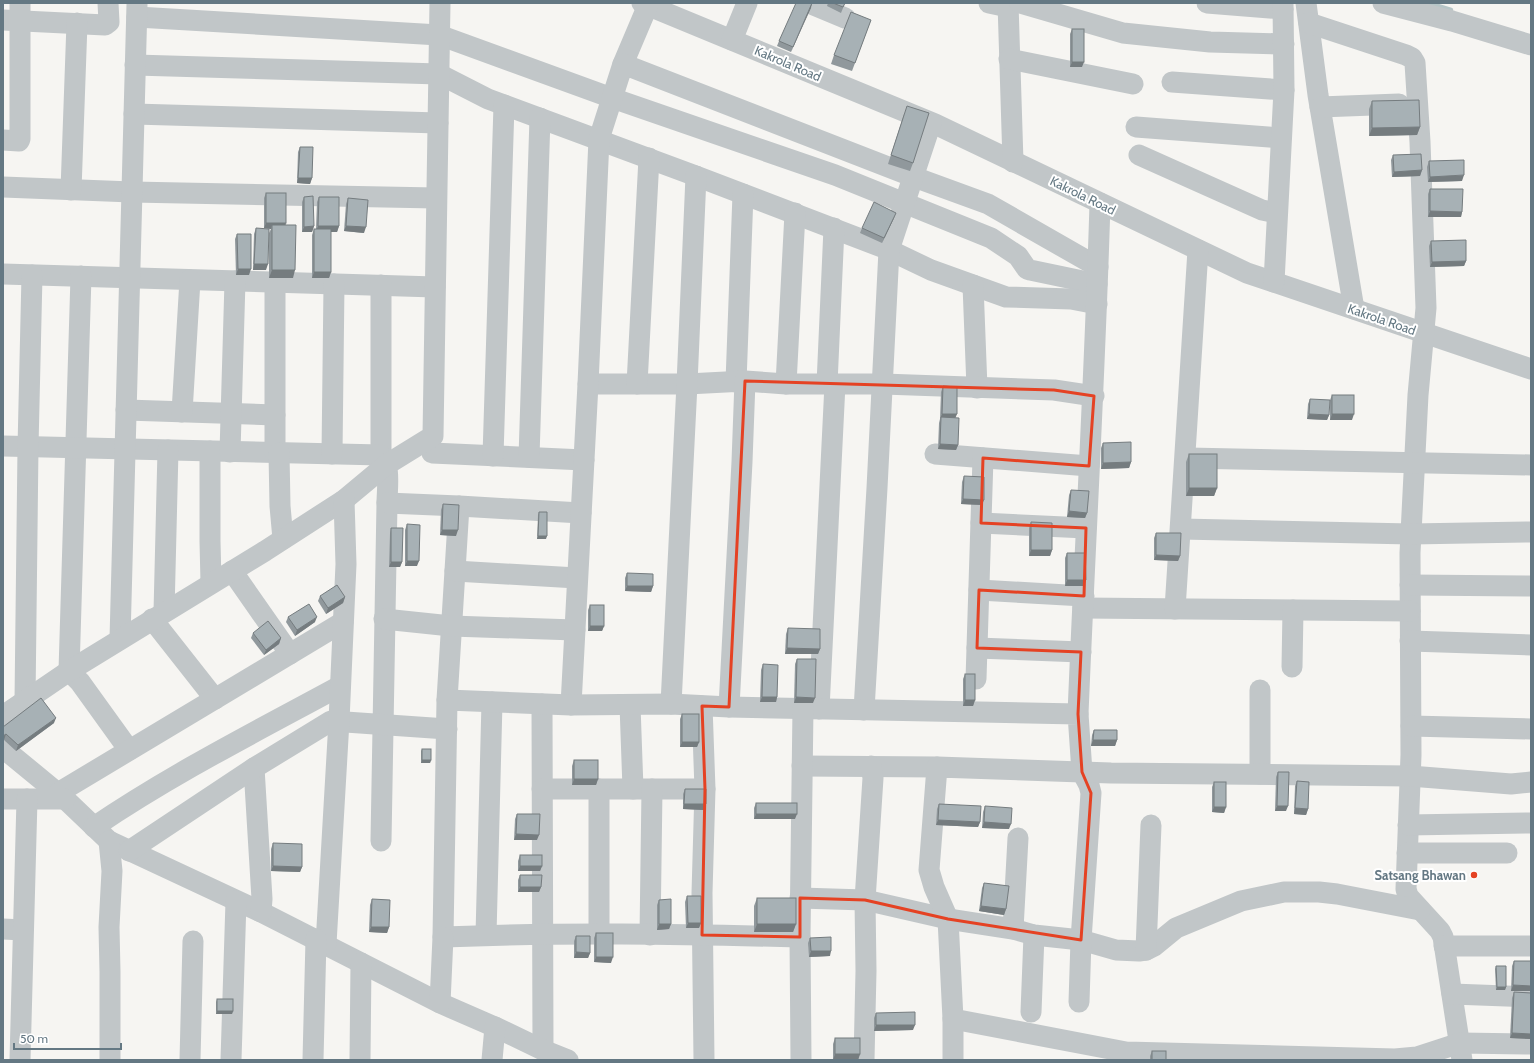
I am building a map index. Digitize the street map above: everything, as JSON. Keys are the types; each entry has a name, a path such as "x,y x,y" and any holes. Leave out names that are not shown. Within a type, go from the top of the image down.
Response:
{"street":[{"path":"3,140 20,141 15,15 105,25 108,23 108,3"},
{"path":"3,716 69,671 158,615 283,540 344,500 384,460 433,436 440,3"},
{"path":"732,40 747,3"},
{"path":"809,3 845,18"},
{"path":"1207,3 1283,6 1284,90 1274,282"},
{"path":"1383,3 1452,21 1531,45"},
{"path":"570,705 588,384 599,139 623,64 645,4"},
{"name":"Kakrola Road","path":"645,4 931,123 1247,273 1531,369"},
{"path":"1013,162 1010,59 1006,4 1122,33 1210,42 1284,44"},
{"path":"120,639 137,10 439,35 612,98 834,175 991,238 1018,256 1027,269 1098,285"},
{"path":"1307,13 1412,58 1415,63 1426,308 1414,462 1411,534 1411,726 1406,889 1408,896 1440,930 1443,937 1461,1052"},
{"path":"1307,13 1320,107 1354,309"},
{"path":"71,190 77,23"},
{"path":"1010,59 1133,84"},
{"path":"623,64 914,177 988,204 1098,285"},
{"path":"135,65 438,74 488,99 795,213 889,250 932,270 1006,297 1071,299 1098,285"},
{"path":"1172,82 1284,90"},
{"path":"1320,107 1417,104"},
{"path":"493,456 504,105"},
{"path":"134,114 438,123"},
{"path":"529,457 540,118"},
{"path":"864,710 883,384 889,250 931,123"},
{"path":"1136,127 1281,138"},
{"path":"1139,155 1262,210 1277,213"},
{"path":"637,384 648,158"},
{"path":"671,704 696,176"},
{"path":"3,186 132,192 436,198"},
{"path":"729,707 742,462 741,381 743,194"},
{"path":"1079,1002 1081,940 1091,793 1089,784 1082,772 1078,714 1089,466 1094,396 1100,203"},
{"path":"786,384 795,213"},
{"path":"801,1060 800,898 802,766 811,709 831,384 834,228"},
{"path":"1175,609 1186,458 1198,250"},
{"path":"3,274 435,287"},
{"path":"25,701 32,275"},
{"path":"81,276 69,671 80,682 129,750"},
{"path":"182,412 190,280"},
{"path":"211,583 220,452 231,413 235,281"},
{"path":"275,282 275,415 283,540"},
{"path":"332,454 334,284"},
{"path":"380,285 384,460 387,503 381,841"},
{"path":"973,285 976,388"},
{"path":"588,384 687,384 741,381 786,384 883,384 1054,390 1094,396"},
{"path":"126,410 275,415"},
{"path":"3,446 332,454 384,460"},
{"path":"168,450 158,615 215,699"},
{"path":"432,453 584,460"},
{"path":"935,454 1089,466"},
{"path":"976,679 983,458"},
{"path":"1186,458 1531,465"},
{"path":"313,1060 339,721 346,564 344,500"},
{"path":"387,503 581,513"},
{"path":"440,1003 443,937 447,700 458,506"},
{"path":"981,523 1086,528"},
{"path":"1181,529 1411,534 1531,532"},
{"path":"232,571 290,654"},
{"path":"455,571 577,578"},
{"path":"1410,585 1531,586"},
{"path":"979,590 1083,602 1175,609 1410,611"},
{"path":"1292,667 1293,610"},
{"path":"384,619 451,626 575,630"},
{"path":"3,799 27,799 62,796 129,750 343,622"},
{"path":"1410,641 1531,645"},
{"path":"977,648 1081,652"},
{"path":"94,827 134,800 340,686"},
{"path":"1260,690 1260,774"},
{"path":"447,700 570,705 671,704 729,707 1078,714"},
{"path":"486,935 492,702"},
{"path":"542,704 543,1050"},
{"path":"630,705 643,790 650,935"},
{"path":"702,706 705,790 702,935 704,1060"},
{"path":"129,851 254,768 331,721 447,729"},
{"path":"1411,726 1531,729"},
{"path":"3,748 62,796 109,842 321,941 440,1003 568,1060"},
{"path":"802,766 937,767 1082,772 1410,776 1511,784 1531,782"},
{"path":"864,1060 866,971 865,900 873,778 871,766"},
{"path":"937,767 929,870 934,887 948,919 953,1019 953,1060"},
{"path":"254,768 262,899 261,912"},
{"path":"542,789 705,790"},
{"path":"599,790 599,935"},
{"path":"20,1060 13,930 27,799"},
{"path":"1408,825 1531,823"},
{"path":"1146,950 1151,825"},
{"path":"1013,929 1018,838"},
{"path":"109,842 112,871 109,927 110,1060"},
{"path":"1407,853 1508,853"},
{"path":"800,898 865,900 948,919 1013,929 1034,935 1081,940 1116,950 1146,950 1176,928 1240,901 1284,892 1319,892 1337,894 1420,910"},
{"path":"231,1060 236,900"},
{"path":"443,937 486,935 702,935 800,937"},
{"path":"1031,1012 1034,935"},
{"path":"190,1060 193,941"},
{"path":"1444,946 1531,946"},
{"path":"360,1060 361,963"},
{"path":"1452,994 1531,997"},
{"path":"953,1019 1126,1052 1264,1058 1395,1059 1531,1044"},
{"path":"492,1060 495,1027"}],"highlighted area":[{"path":"745,381 1054,390 1094,396 1089,466 983,458 981,523 1086,528 1084,596 979,590 977,648 1081,652 1078,714 1082,772 1091,793 1081,940 948,919 865,900 800,898 800,937 702,935 705,789 702,706 729,707"}],"building":[{"path":"796,3 812,3 793,47 779,41"},
{"path":"833,3 845,3 843,7"},
{"path":"851,12 871,20 855,63 834,55"},
{"path":"1072,29 1084,29 1084,62 1072,62"},
{"path":"1419,100 1420,127 1372,128 1372,101"},
{"path":"907,106 929,113 913,163 891,155"},
{"path":"300,147 313,147 312,178 298,178"},
{"path":"1421,154 1422,170 1394,172 1393,155"},
{"path":"1464,160 1464,175 1430,177 1429,161"},
{"path":"1430,189 1463,189 1462,212 1430,211"},
{"path":"266,193 286,193 286,223 266,223"},
{"path":"313,196 314,226 304,227 304,197"},
{"path":"319,197 339,197 339,226 318,226"},
{"path":"348,198 368,200 366,227 346,226"},
{"path":"874,202 896,213 884,238 862,228"},
{"path":"272,225 296,225 295,270 272,270"},
{"path":"256,228 269,229 268,264 254,264"},
{"path":"314,229 331,229 331,272 314,272"},
{"path":"237,234 251,234 251,269 238,269"},
{"path":"1466,240 1466,261 1432,262 1431,241"},
{"path":"943,386 957,387 957,414 942,414"},
{"path":"1332,395 1354,395 1354,414 1332,414"},
{"path":"1310,399 1330,400 1329,415 1309,414"},
{"path":"941,417 959,418 958,445 940,444"},
{"path":"1131,442 1131,462 1103,463 1103,443"},
{"path":"1189,454 1217,454 1217,488 1189,488"},
{"path":"964,476 984,477 984,500 963,499"},
{"path":"1071,490 1089,491 1087,513 1069,511"},
{"path":"443,504 459,505 458,530 442,530"},
{"path":"539,512 547,512 547,536 538,536"},
{"path":"1031,522 1052,523 1052,550 1031,550"},
{"path":"407,524 420,525 419,561 407,561"},
{"path":"391,528 403,528 402,562 391,562"},
{"path":"1156,533 1181,533 1180,556 1156,555"},
{"path":"1067,553 1085,553 1086,580 1067,580"},
{"path":"627,573 653,574 653,586 627,586"},
{"path":"337,585 345,597 328,608 320,596"},
{"path":"309,604 317,617 297,630 288,617"},
{"path":"590,605 604,605 604,626 590,626"},
{"path":"268,621 281,638 266,650 253,633"},
{"path":"788,628 820,629 820,649 787,648"},
{"path":"797,659 816,659 815,698 796,697"},
{"path":"763,664 778,665 777,697 762,697"},
{"path":"965,674 975,674 975,700 965,700"},
{"path":"41,698 56,718 18,745 6,734 3,736 3,727"},
{"path":"682,714 699,714 699,742 682,742"},
{"path":"1094,730 1117,730 1117,740 1093,740"},
{"path":"422,749 431,749 431,760 422,760"},
{"path":"574,760 598,760 598,779 574,779"},
{"path":"1278,772 1289,772 1288,806 1277,806"},
{"path":"1297,781 1309,782 1308,809 1295,808"},
{"path":"1214,782 1226,782 1226,807 1214,807"},
{"path":"685,789 706,789 706,804 684,804"},
{"path":"756,803 797,803 797,814 756,814"},
{"path":"939,804 981,806 980,822 938,820"},
{"path":"985,806 1012,808 1011,824 984,822"},
{"path":"517,814 540,814 539,835 516,834"},
{"path":"273,843 302,844 302,867 273,866"},
{"path":"520,855 542,855 542,866 520,866"},
{"path":"520,875 542,875 541,887 520,887"},
{"path":"984,883 1009,886 1006,909 981,906"},
{"path":"687,896 701,896 701,923 688,923"},
{"path":"757,898 796,898 796,924 757,924"},
{"path":"372,899 390,900 389,927 371,927"},
{"path":"671,899 671,924 659,924 659,900"},
{"path":"596,933 613,933 613,957 596,957"},
{"path":"576,936 590,936 590,953 576,952"},
{"path":"831,937 831,951 811,951 810,938"},
{"path":"1514,961 1531,961 1531,986 1513,985"},
{"path":"1496,966 1506,966 1506,987 1497,987"},
{"path":"1514,992 1531,993 1531,1034 1512,1033"},
{"path":"217,999 233,999 233,1011 217,1011"},
{"path":"915,1012 915,1025 876,1025 876,1013"},
{"path":"835,1038 860,1038 860,1054 835,1054"},
{"path":"1152,1051 1166,1051 1166,1060 1152,1060"}],"waterway":[{"path":"1428,3 1451,10"}],"place":[{"name":"Satsang Bhawan","path":"1474,875"}]}
